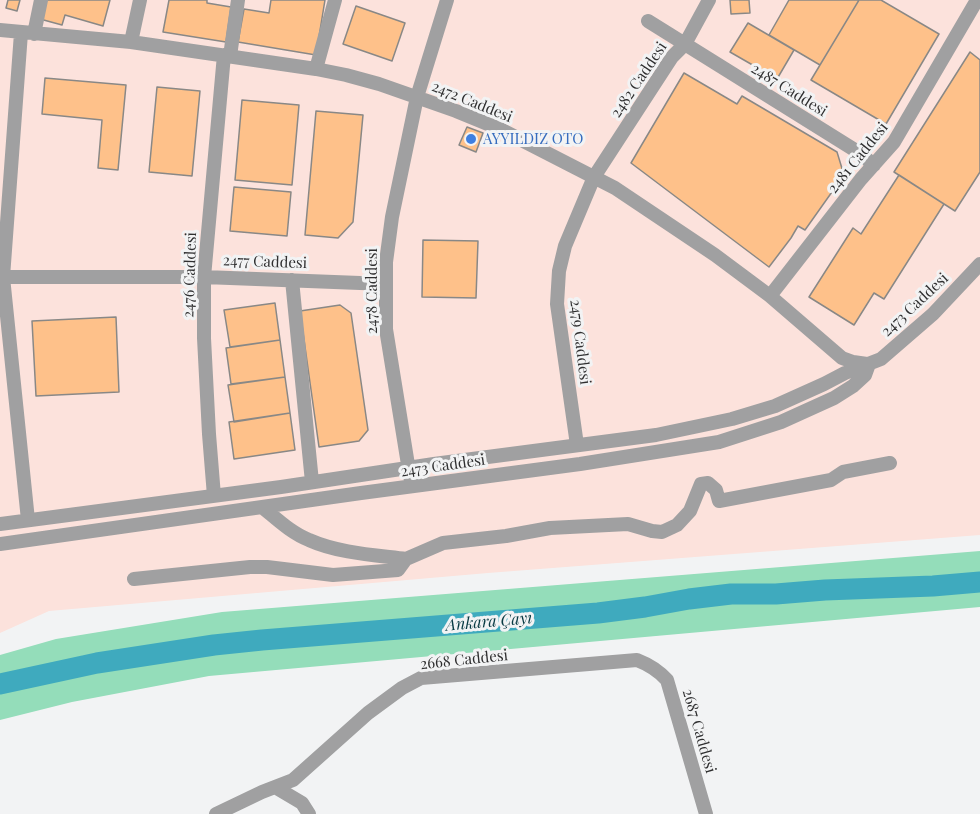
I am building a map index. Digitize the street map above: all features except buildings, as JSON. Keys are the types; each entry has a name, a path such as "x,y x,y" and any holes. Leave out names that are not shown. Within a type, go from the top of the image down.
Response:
{"street":[{"path":"28,520 2,277 27,33 41,0"},
{"path":"131,42 140,0"},
{"name":"2476 Caddesi","path":"214,496 208,434 204,277 227,55 238,0"},
{"path":"316,69 335,0"},
{"name":"2478 Caddesi","path":"411,487 386,329 386,262 392,217 417,97 447,0"},
{"name":"2482 Caddesi","path":"594,177 672,57 685,44 709,0"},
{"name":"2481 Caddesi","path":"770,296 899,134 977,0"},
{"name":"2487 Caddesi","path":"648,21 858,152 874,165"},
{"name":"2472 Caddesi","path":"0,30 131,42 316,69 379,84 417,97 500,129 622,192 715,255 770,296 842,358 869,364"},
{"name":"2479 Caddesi","path":"577,445 557,290 565,246 594,177"},
{"name":"2473 Caddesi","path":"0,524 656,435 732,419 775,406 881,359 933,314 980,264"},
{"name":"2477 Caddesi","path":"2,277 204,277 386,284"},
{"path":"292,280 312,483"},
{"name":"2473 Caddesi","path":"0,544 592,462 718,442 781,422 834,398 865,375 869,364"},
{"path":"134,579 250,567 333,575 398,570 406,559 443,543 506,536 550,528 628,524 662,532 677,525 690,511 701,484 708,483 716,490 719,501 831,480 843,472 890,463"},
{"path":"262,507 291,530 317,543 348,551 406,559"},
{"name":"2668 Caddesi","path":"216,814 293,780 368,713 402,688 421,678 637,660 649,664"},
{"name":"2687 Caddesi","path":"649,664 667,680 706,814"},
{"path":"275,787 302,802 309,814"}],"shaded area":[{"path":"0,0 968,0 980,7 980,535 488,573 49,611 0,633"}],"green space":[{"path":"980,551 980,607 209,676 72,702 0,720 0,655 56,639 222,612"}],"waterway":[{"name":"Ankara Çayı","path":"0,684 97,663 262,640 598,613 731,594 776,594 980,582"}],"place":[{"name":"AYYILDIZ OTO","path":"471,139"}]}
